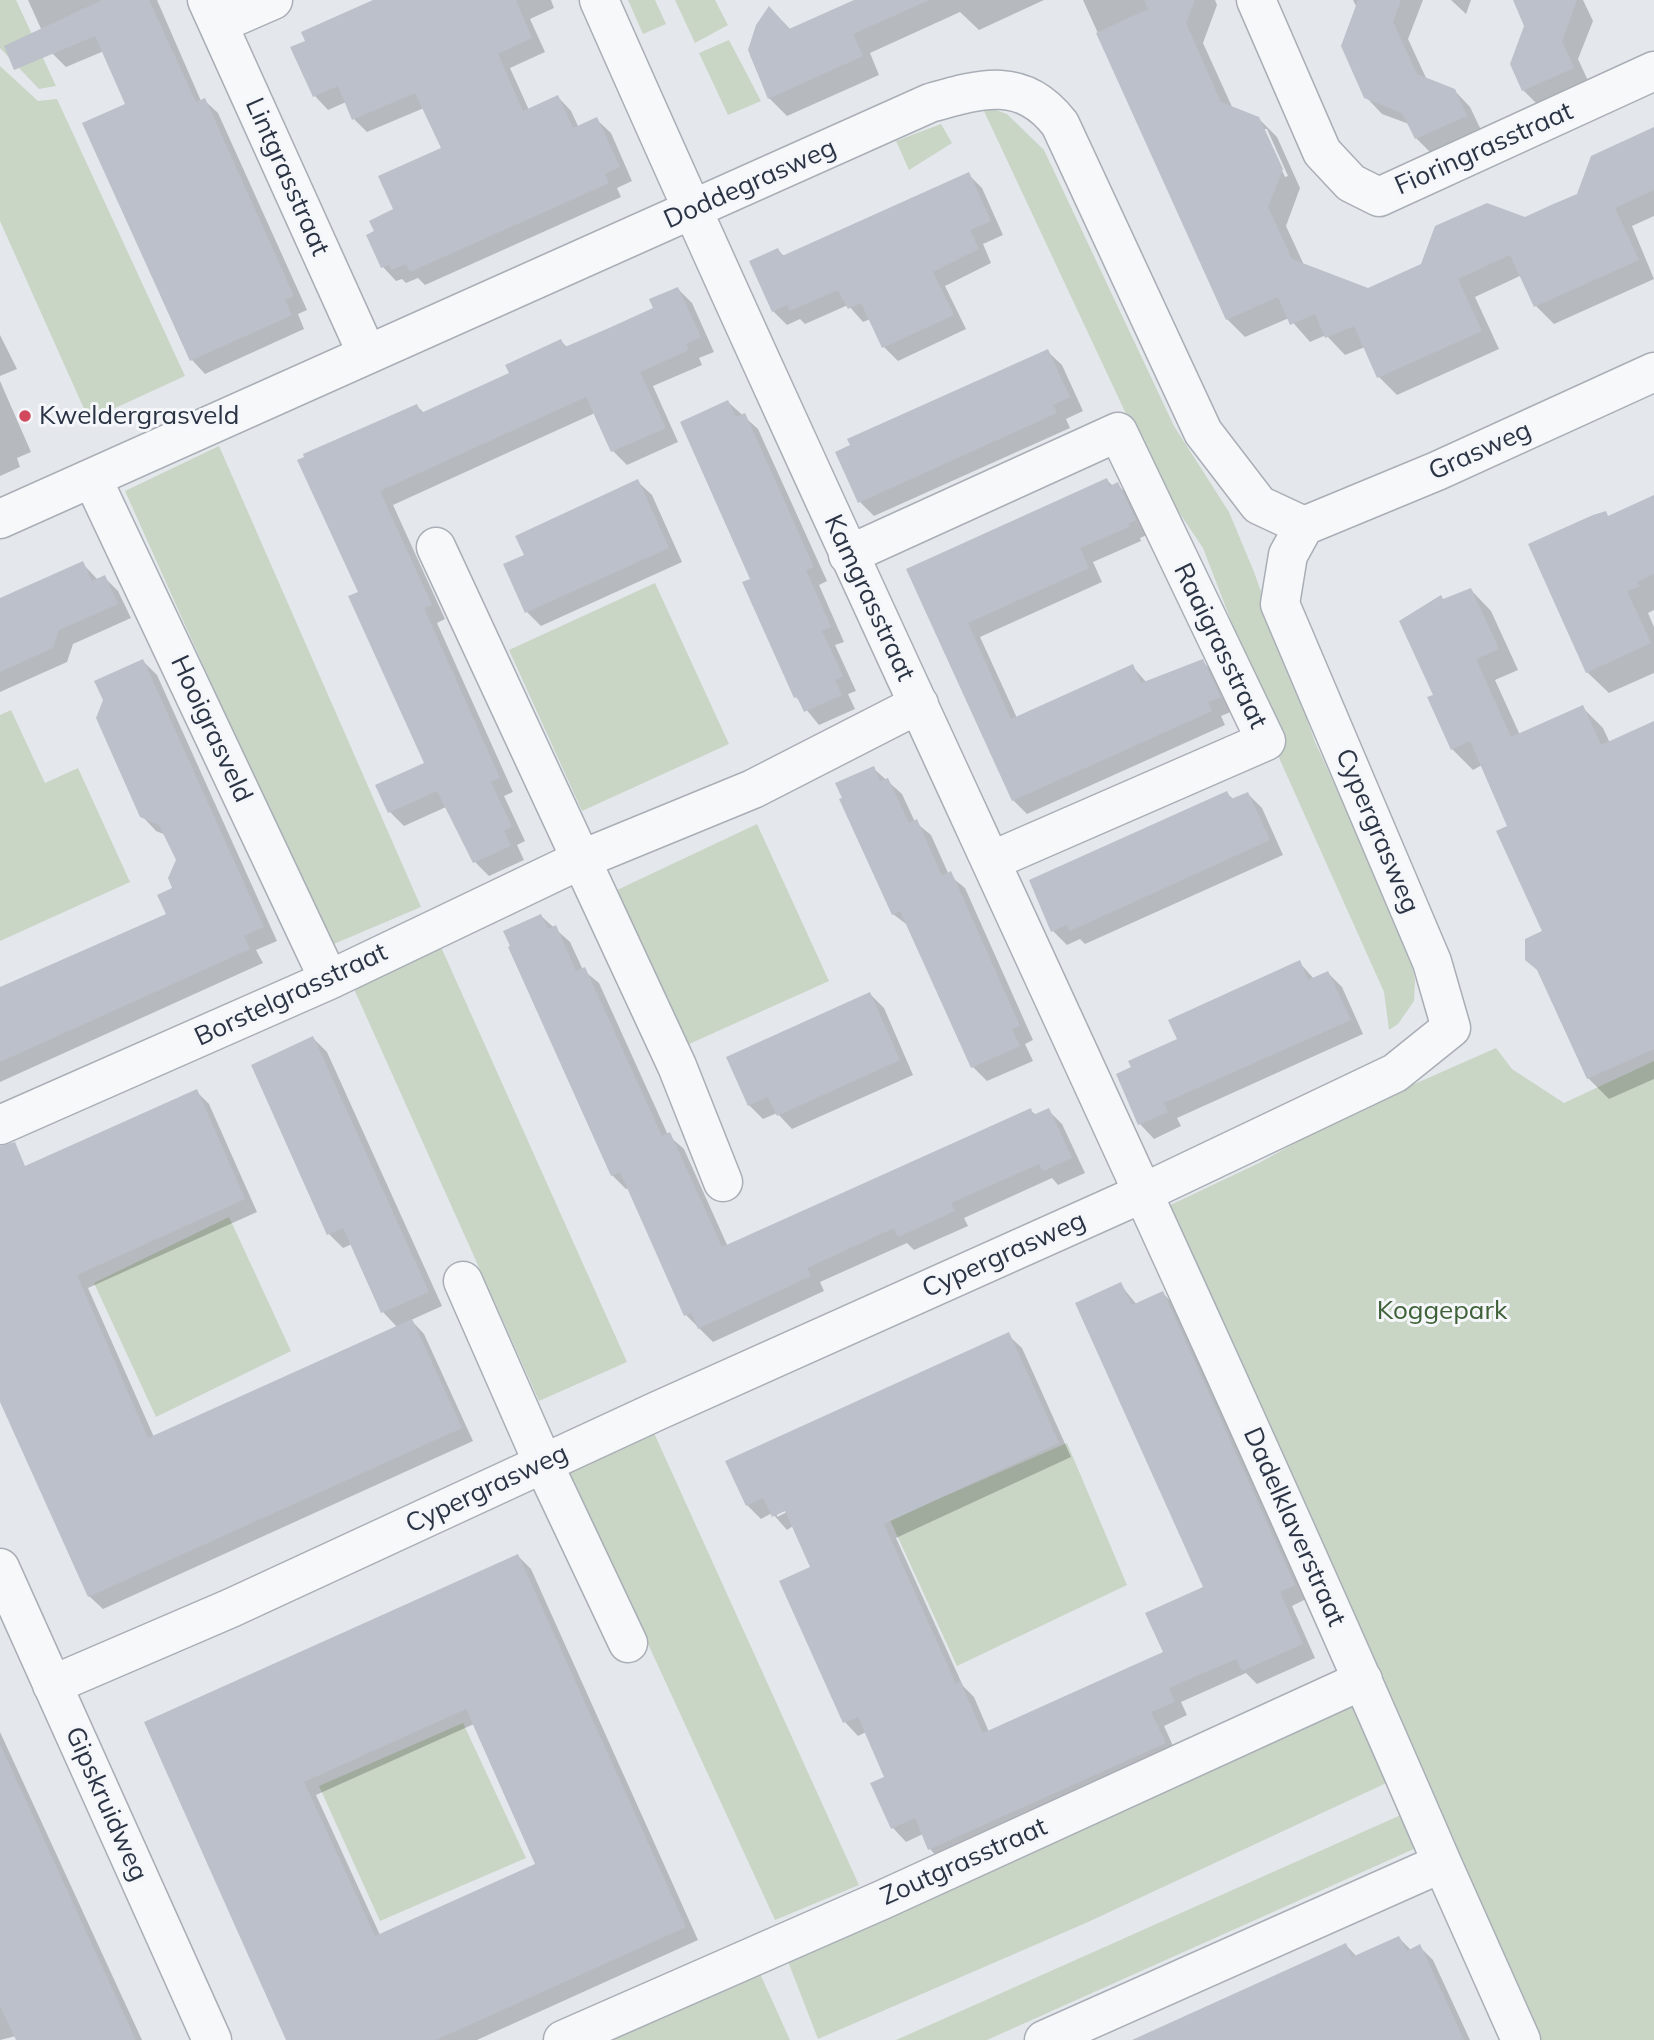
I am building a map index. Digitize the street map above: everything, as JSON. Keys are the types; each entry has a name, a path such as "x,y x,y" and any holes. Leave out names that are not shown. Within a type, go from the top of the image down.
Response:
{"street":[{"path":"213,12 273,0"},
{"name":"Kamgrasstraat","path":"599,0 848,555 1143,1193"},
{"name":"Fioringrasstraat","path":"1256,0 1322,152 1351,183 1379,197 1654,71"},
{"name":"Lintgrasstraat","path":"213,12 367,354"},
{"name":"Doddegrasweg","path":"0,519 930,103 965,93 1009,91 1028,94 1046,106 1060,124 1203,432 1259,505 1304,526"},
{"name":"Grasweg","path":"1304,526 1437,471 1654,372"},
{"name":"Raaigrasstraat","path":"848,555 1118,432 1266,741 991,861"},
{"name":"Hooigrasveld","path":"92,478 330,980"},
{"name":"Cypergrasweg","path":"52,1685 231,1608 543,1463 1143,1193 1395,1073 1451,1028 1432,962 1280,604 1288,555 1304,526"},
{"path":"436,547 677,1066 723,1182"},
{"name":"Borstelgrasstraat","path":"0,1125 330,980 580,860 753,789 919,704"},
{"name":"Dadelklaverstraat","path":"1143,1193 1363,1680 1521,2040"},
{"path":"463,1281 543,1463 628,1643"},
{"name":"Gipskruidweg","path":"0,1568 212,2040"},
{"name":"Zoutgrasstraat","path":"563,2040 882,1900 1363,1680"},
{"path":"1044,2040 1442,1863"}],"green space":[{"path":"0,0 16,0 56,86 39,89 0,48"},
{"path":"628,0 655,0 666,24 643,34"},
{"path":"675,0 715,0 728,25 695,43"},
{"path":"729,40 761,101 728,115 699,53"},
{"path":"0,66 38,101 57,99 185,376 89,420 0,221"},
{"path":"987,107 1007,114 1044,150 1174,426 1229,512 1254,572 1315,742 1406,940 1415,980 1414,1001 1398,1024 1389,1030 1384,992 1280,760 1257,688 1203,548 1160,484 1135,433 983,109"},
{"path":"941,124 952,143 909,170 896,141"},
{"path":"219,446 421,907 329,946 125,491"},
{"path":"655,583 729,744 582,811 509,650"},
{"path":"11,710 45,783 78,768 130,882 0,941 0,715"},
{"path":"757,824 829,981 687,1045 617,890"},
{"path":"437,938 627,1362 539,1401 349,978"},
{"name":"Koggepark","path":"1496,1048 1512,1069 1564,1103 1654,1061 1654,2040 1541,2040 1162,1209 1259,1163 1351,1112"},
{"path":"229,1217 291,1351 156,1417 94,1283"},
{"path":"654,1433 859,1885 775,1920 568,1470"},
{"path":"1067,1443 1127,1585 957,1666 890,1520"},
{"path":"1359,1696 1395,1779 1088,1922 818,2039 787,1959"},
{"path":"463,1723 526,1858 380,1921 319,1786"},
{"path":"1412,1810 1425,1844 987,2040 896,2040"},
{"path":"757,1967 790,2040 599,2040"}],"building":[{"path":"102,0 149,0 196,102 205,98 294,296 285,300 292,315 190,361 82,123 125,104 95,36 14,70 4,46"},
{"path":"373,0 516,0 532,38 498,54 523,111 558,95 573,128 597,117 620,167 605,174 609,183 410,272 406,264 391,270 389,265 381,268 366,235 374,231 369,221 393,209 378,176 441,148 415,93 352,120 338,86 313,97 290,47 305,41 301,32"},
{"path":"854,0 929,0 853,34 863,56 768,99 748,50 756,25 769,6 789,29"},
{"path":"1144,0 1195,0 1186,23 1221,102 1259,117 1283,169 1268,207 1292,259 1368,288 1421,264 1435,226 1487,203 1525,217 1577,194 1591,156 1654,127 1654,190 1615,208 1639,260 1534,307 1510,255 1458,279 1482,331 1377,378 1354,326 1325,338 1315,314 1290,325 1278,297 1226,320 1096,33 1148,9"},
{"path":"1358,0 1401,0 1393,22 1417,74 1455,89 1467,116 1415,139 1402,113 1364,98 1341,46"},
{"path":"1513,0 1577,0 1562,41 1574,68 1522,91 1510,64 1524,26"},
{"path":"969,172 991,221 970,230 979,249 933,272 954,315 882,348 861,303 848,309 838,290 790,311 787,305 772,312 749,261 778,248 782,256"},
{"path":"678,287 701,337 686,344 689,350 640,372 666,428 611,452 586,397 380,491 432,605 424,608 500,778 491,782 512,827 504,831 511,846 473,863 437,791 388,813 375,785 424,763 348,596 358,592 297,460 304,457 303,454 417,404 421,413 509,373 505,365 561,339 565,347 609,328 653,308 649,299"},
{"path":"1048,349 1070,397 1053,405 1057,413 858,503 835,452 850,445 847,439"},
{"path":"728,400 736,417 745,413 814,567 806,570 831,627 822,631 843,676 835,680 842,695 804,712 797,697 794,698 742,582 750,579 680,422"},
{"path":"1107,478 1110,486 1118,482 1136,520 1128,524 1129,527 1080,548 1089,568 968,623 1011,719 1133,664 1141,683 1203,659 1221,697 1208,702 1212,711 1012,801 906,569"},
{"path":"638,479 669,548 525,613 503,564 524,555 515,536"},
{"path":"1654,495 1654,574 1637,582 1640,586 1627,591 1651,643 1586,673 1528,544 1593,515 1606,511 1608,516"},
{"path":"83,561 92,581 105,575 118,604 59,630 53,648 0,672 0,598"},
{"path":"1471,588 1499,649 1476,659 1511,737 1583,705 1601,745 1654,721 1654,1049 1587,1079 1537,970 1525,960 1525,939 1542,931 1496,831 1507,826 1470,741 1451,750 1427,697 1433,695 1399,621 1441,595 1443,599"},
{"path":"143,659 264,927 244,936 250,949 0,1062 0,987 166,914 157,895 172,888 168,878 176,860 159,825 140,817 96,718 103,700 94,681"},
{"path":"874,766 880,781 888,778 909,823 917,819 942,876 951,871 1020,1026 1012,1029 1020,1046 971,1068 900,911 892,915 839,799 842,798 835,783"},
{"path":"1227,791 1231,799 1248,792 1270,840 1070,931 1066,925 1051,932 1029,880"},
{"path":"541,914 548,929 556,925 576,971 585,967 662,1136 670,1132 722,1247 1031,1108 1033,1115 1049,1108 1072,1158 1043,1171 1039,1164 951,1203 955,1211 898,1237 894,1228 807,1268 811,1276 698,1329 691,1313 684,1316 620,1172 611,1176 508,947 510,946 503,931"},
{"path":"1300,960 1308,980 1328,971 1351,1020 1164,1103 1168,1112 1138,1125 1116,1074 1131,1067 1128,1061 1177,1039 1168,1020"},
{"path":"870,992 900,1060 777,1116 768,1097 748,1106 726,1057"},
{"path":"313,1036 429,1292 381,1313 343,1228 327,1235 251,1065"},
{"path":"197,1089 245,1199 77,1275 148,1438 412,1319 462,1428 88,1597 0,1402 0,1146 15,1142 25,1166"},
{"path":"1121,1282 1132,1305 1163,1291 1295,1585 1280,1592 1303,1644 1242,1671 1236,1659 1169,1688 1175,1702 1151,1712 1166,1743 928,1850 915,1818 891,1829 870,1783 884,1777 858,1717 843,1723 779,1581 810,1567 785,1511 772,1517 763,1498 746,1506 725,1461 1009,1332 1059,1443 884,1524 956,1684 960,1681 983,1733 1163,1652 1145,1613 1203,1587 1075,1303"},
{"path":"518,1554 686,1927 436,2040 286,2040 144,1722","holes":["466,1709 535,1864 375,1936 304,1782"]},
{"path":"0,1744 136,2040 16,2040 0,2006"},
{"path":"1399,1936 1407,1951 1420,1944 1464,2040 1132,2040 1346,1943 1352,1957"}],"place":[{"name":"Kweldergrasveld","path":"25,416"}]}
